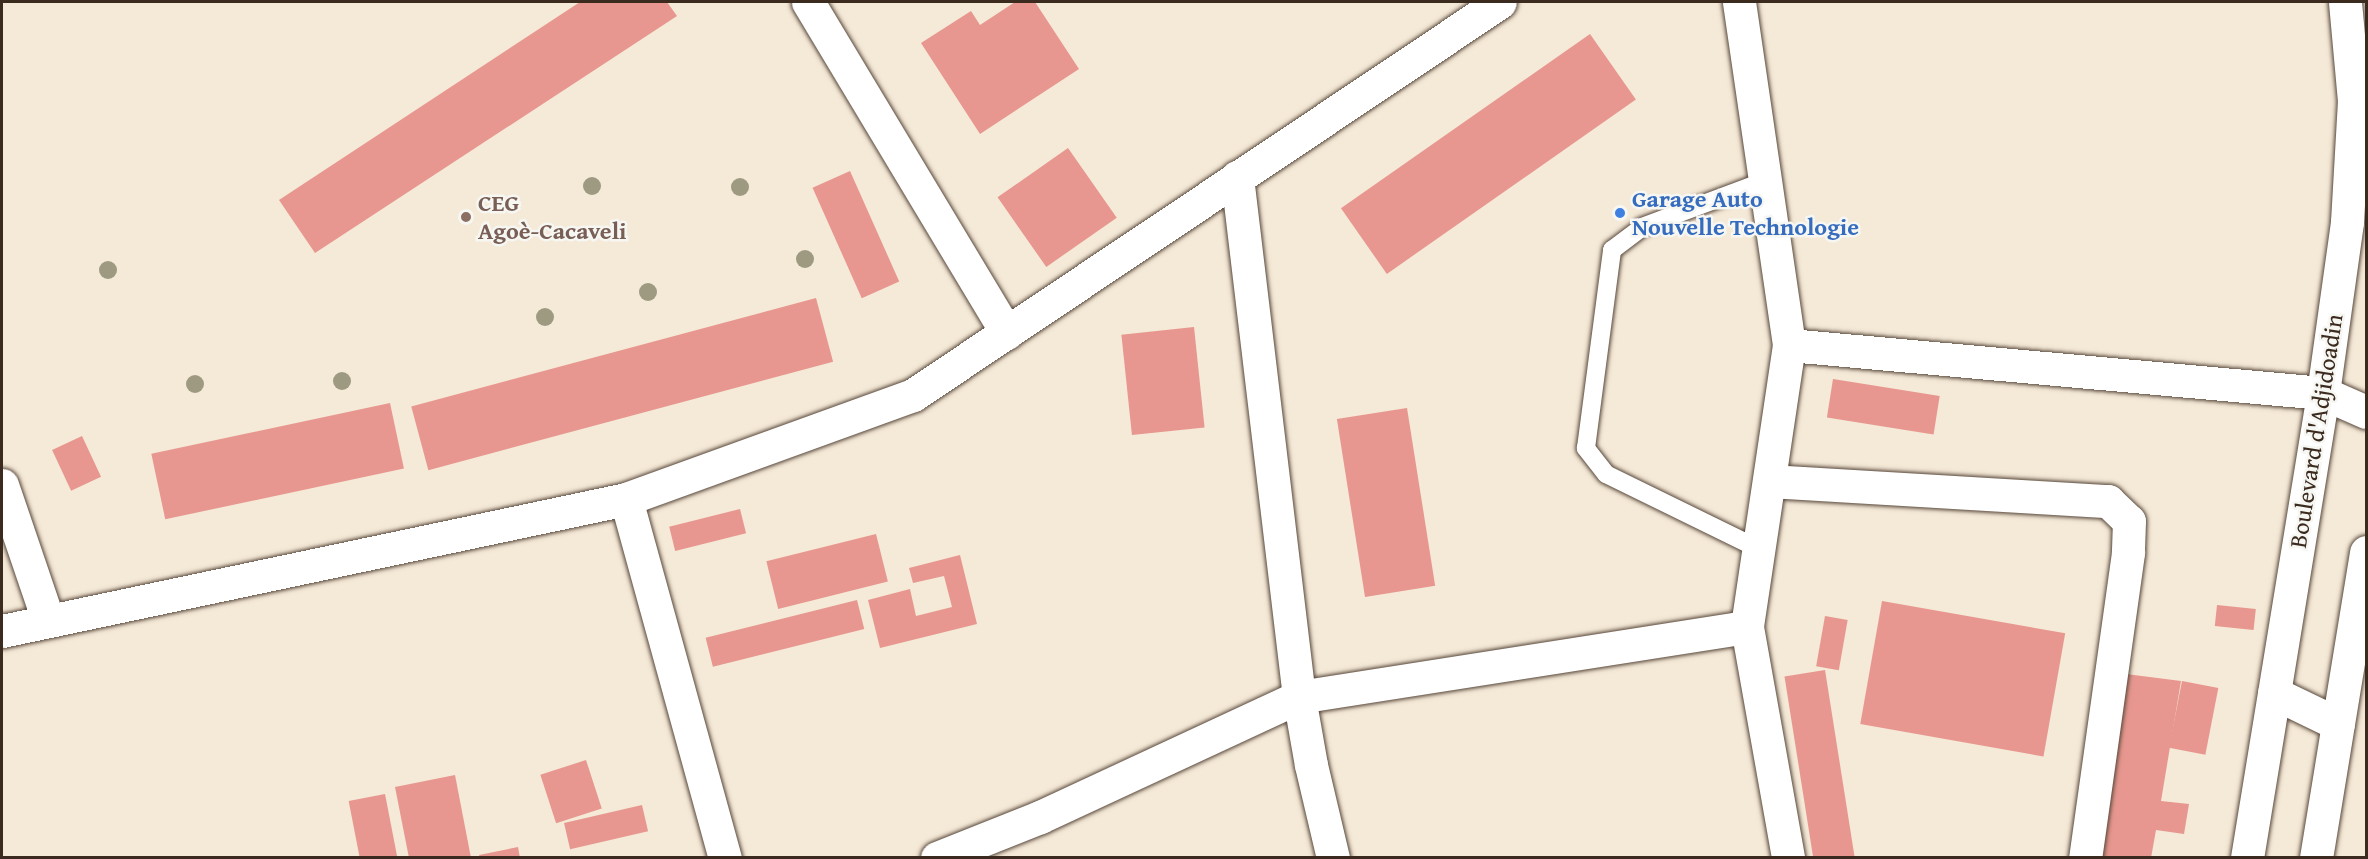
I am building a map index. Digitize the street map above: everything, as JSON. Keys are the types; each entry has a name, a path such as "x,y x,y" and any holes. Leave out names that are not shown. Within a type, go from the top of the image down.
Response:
{"street":[{"path":"808,2 1007,333"},
{"path":"2,631 626,499 913,395 1500,2"},
{"path":"1739,2 1790,345 1747,627 1788,858"},
{"name":"Boulevard d'Adjidoadin","path":"2247,858 2323,393 2347,222 2354,101 2345,2"},
{"path":"1237,177 1299,697 1311,765 1333,858"},
{"path":"1790,345 2323,393 2367,412"},
{"path":"1768,481 2109,501 2129,521 2128,553 2085,858"},
{"path":"2,485 48,620"},
{"path":"626,499 725,858"},
{"path":"2316,858 2367,552"},
{"path":"936,858 1040,817 1299,697 1747,627"},
{"path":"2274,693 2338,724"}],"lane":[{"path":"1758,549 1606,474 1586,448 1611,250 1642,227 1765,181"}],"building":[{"path":"580,2 667,2 677,16 315,253 279,200"},
{"path":"1015,2 1035,2 1079,69 980,134 921,43 971,11 980,25"},
{"path":"1590,34 1636,100 1387,274 1341,208"},
{"path":"1068,148 1117,218 1046,267 998,197"},
{"path":"850,171 899,282 862,298 813,188"},
{"path":"816,298 833,362 428,470 411,406"},
{"path":"1194,327 1205,427 1132,435 1121,335"},
{"path":"1833,379 1940,396 1934,434 1827,418"},
{"path":"390,403 404,469 165,519 151,454"},
{"path":"1407,408 1435,586 1365,597 1337,419"},
{"path":"82,436 101,477 71,491 52,450"},
{"path":"740,509 746,533 675,551 669,527"},
{"path":"876,534 888,582 778,609 766,561"},
{"path":"960,555 977,624 880,648 868,600 910,589 916,616 952,607 944,576 913,583 909,568"},
{"path":"857,600 864,629 713,667 706,638"},
{"path":"1882,601 2065,633 2043,756 1860,724"},
{"path":"2217,605 2256,609 2254,630 2215,626"},
{"path":"1825,616 1848,620 1839,670 1816,666"},
{"path":"1825,670 1855,858 1813,858 1785,676"},
{"path":"2126,674 2181,681 2161,801 2189,804 2184,834 2156,830 2151,858 2102,858"},
{"path":"2182,681 2218,688 2205,755 2169,748"},
{"path":"586,760 602,809 556,823 540,775"},
{"path":"455,775 471,858 409,858 395,787"},
{"path":"385,794 397,858 360,858 349,801"},
{"path":"642,805 648,831 570,849 564,823"},
{"path":"518,847 520,858 480,858 479,855"}],"place":[{"name":"Garage Auto Nouvelle Technologie","path":"1620,213"},
{"name":"CEG Agoè-Cacaveli","path":"466,217"}]}
